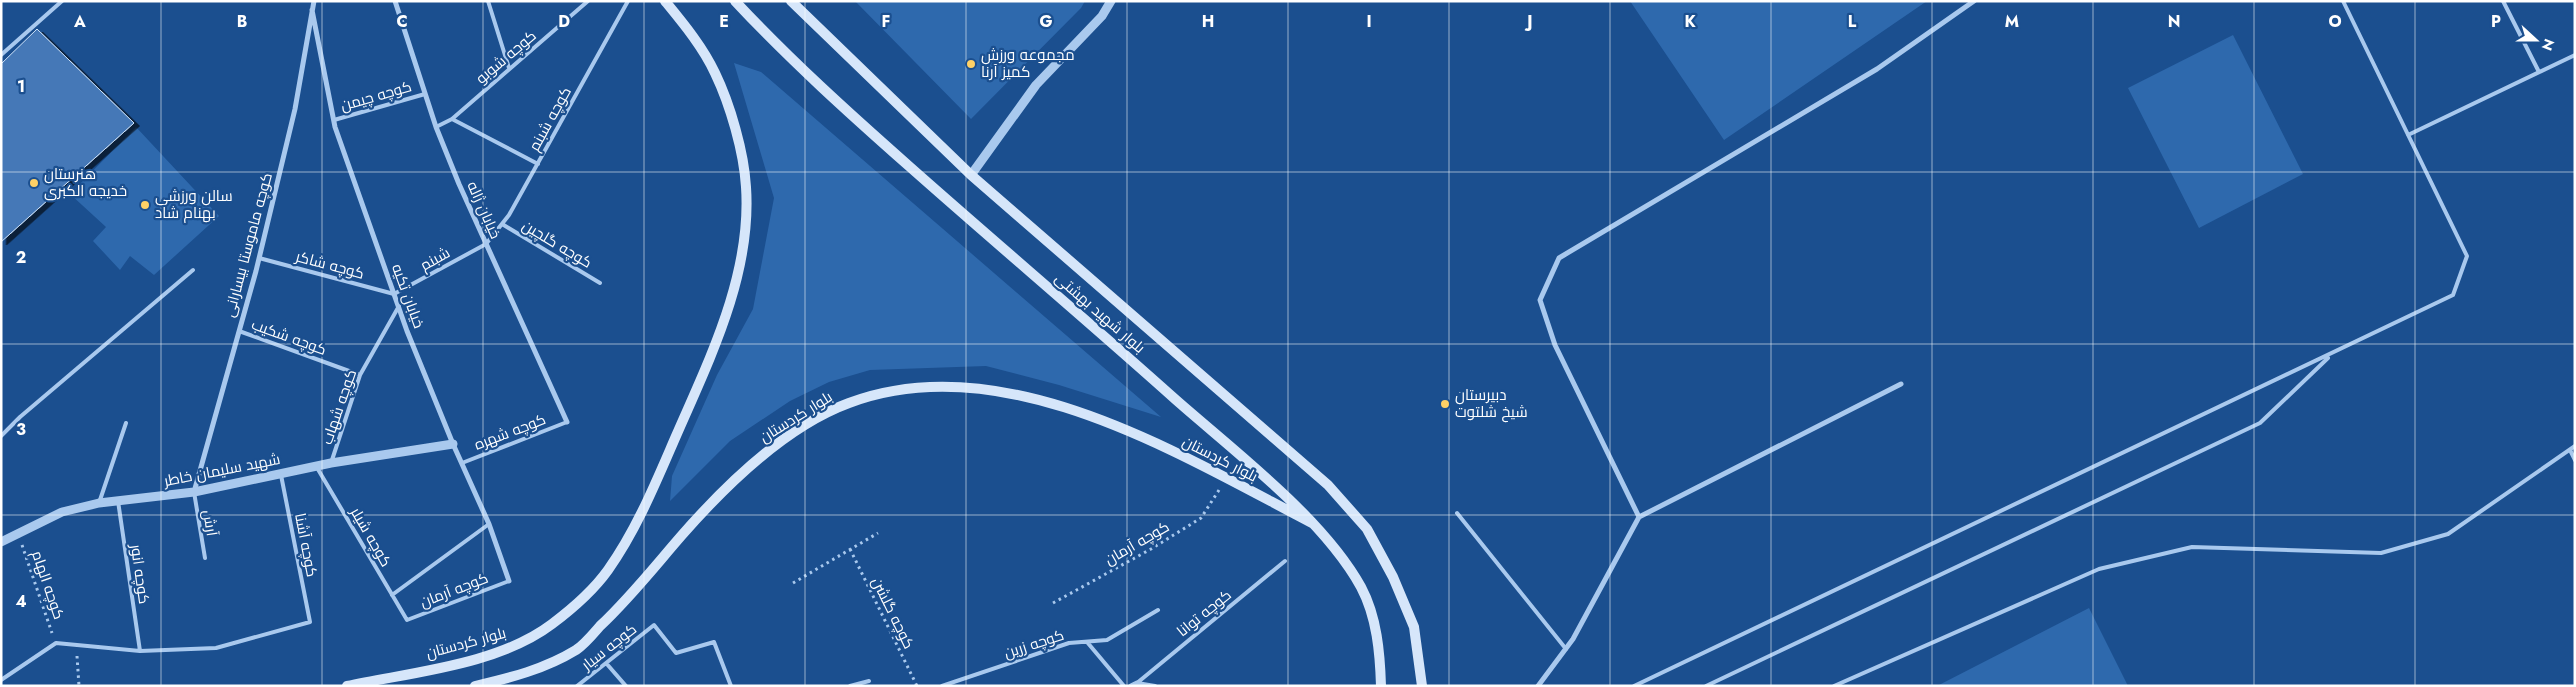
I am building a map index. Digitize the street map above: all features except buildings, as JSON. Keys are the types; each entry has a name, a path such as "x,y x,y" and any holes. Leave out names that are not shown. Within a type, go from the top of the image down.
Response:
{"main road":[{"name":"بلوار کردستان","path":"347,686 472,660 519,644 550,625 589,592 607,571 635,528 704,371 726,314 742,260 746,219 746,186 741,153 715,72 665,1"},
{"name":"بلوار شهید بهشتی","path":"735,1 853,116 1125,354 1312,523 1342,558 1362,589 1374,624 1380,657 1381,686"},
{"name":"بلوار شهید بهشتی","path":"792,1 971,175 1328,485 1367,528 1393,577 1414,627 1422,686"},
{"name":"بلوار کردستان","path":"475,686 541,668 577,649 623,605 684,533 743,474 776,445 818,418 848,403 902,389 977,387 1023,395 1086,415 1191,459 1312,523"}],"street":[{"name":"کوچه ماموستا بیسارانی","path":"194,492 259,258 295,109 314,1"},
{"name":"خیابان ژاله","path":"395,1 436,127 486,244 567,422"},
{"path":"971,175 1036,85 1102,16 1111,1"},
{"path":"1639,517 1555,345 1540,300 1560,258 1877,69 1974,1"},
{"name":"خیابان تکیه","path":"312,10 334,120 394,294 453,444 489,524 509,581"},
{"path":"1538,686 1566,649 1639,517 1901,384"},
{"name":"شهید سلیمان خاطر","path":"1,542 62,512 99,503 194,492 331,463 453,444"}],"lane":[{"path":"1,55 62,1"},
{"path":"488,1 509,68"},
{"name":"کوچه شوبو","path":"436,127 452,119 509,68 576,14 588,1"},
{"name":"کوچه شبنم","path":"486,244 502,224 538,164 628,1"},
{"path":"1634,686 2452,295 2467,256 2343,1"},
{"path":"2504,1 2539,72"},
{"path":"2408,134 2575,55"},
{"name":"کوچه چیمن","path":"334,120 425,94"},
{"path":"452,119 538,164"},
{"name":"کوچه گلچین","path":"502,224 600,283"},
{"name":"شبنم","path":"394,294 486,244"},
{"name":"کوچه شاکر","path":"259,258 394,294"},
{"path":"1,436 20,417 193,270"},
{"name":"کوچه شهاب","path":"331,463 360,375 399,306"},
{"name":"کوچه شکیب","path":"239,330 360,375"},
{"path":"1706,686 2260,423 2331,354"},
{"name":"کوچه شهره","path":"462,463 567,422"},
{"path":"99,503 126,423"},
{"path":"1834,686 2098,569 2192,547 2381,553 2448,534 2575,446"},
{"path":"2570,450 2575,460"},
{"name":"کوچه شیلر","path":"316,466 407,620"},
{"name":"کوچه آشنا","path":"140,651 216,648 310,622 280,473"},
{"name":"آرش","path":"194,492 204,558"},
{"name":"کوچه انور","path":"118,501 140,651"},
{"path":"1457,513 1566,649"},
{"path":"392,594 489,524"},
{"name":"کوچه توانا","path":"1134,684 1285,561"},
{"name":"کوچه آرمان","path":"407,620 509,581"},
{"name":"کوچه زرین","path":"942,686 1068,643 1107,640 1158,610"},
{"name":"کوچه سیار","path":"577,686 654,625 676,653 714,642 731,686"},
{"path":"1087,642 1124,686"},
{"path":"1,680 56,644 140,651"},
{"path":"606,663 626,686"},
{"path":"850,686 869,682"},
{"path":"1134,684 1155,686"}],"path":[{"name":"کوچه آرمان","path":"1053,603 1151,550 1201,518 1219,490"},
{"path":"793,583 878,533"},
{"name":"کوچه الهام","path":"18,535 56,644"},
{"name":"کوچه گلشن","path":"850,550 917,686"},
{"path":"76,645 79,686"}],"shaded area":[{"name":"مجموعه ورزش کمیز آرنا","path":"855,1 1085,1 1081,8 971,119"},
{"path":"1630,1 1927,1 1724,140"},
{"path":"2233,35 2303,174 2199,228 2128,88"},
{"path":"734,63 761,72 1161,417 1059,385 986,366 870,370 829,382 790,401 730,441 670,501 672,476 717,375 753,309 774,198"},
{"name":"سالن ورزشی بهنام شاد","path":"136,127 219,216 154,275 130,256 120,270 93,241 106,227 70,194"},
{"path":"2089,608 2128,686 1937,686"}],"place":[{"name":"مجموعه ورزش کمیز آرنا","path":"971,64"},
{"name":"هنرستان خدیجه الکبری","path":"34,183"},
{"name":"سالن ورزشی بهنام شاد","path":"145,205"},
{"name":"دبیرستان شیخ شلتوت","path":"1445,404"}]}
